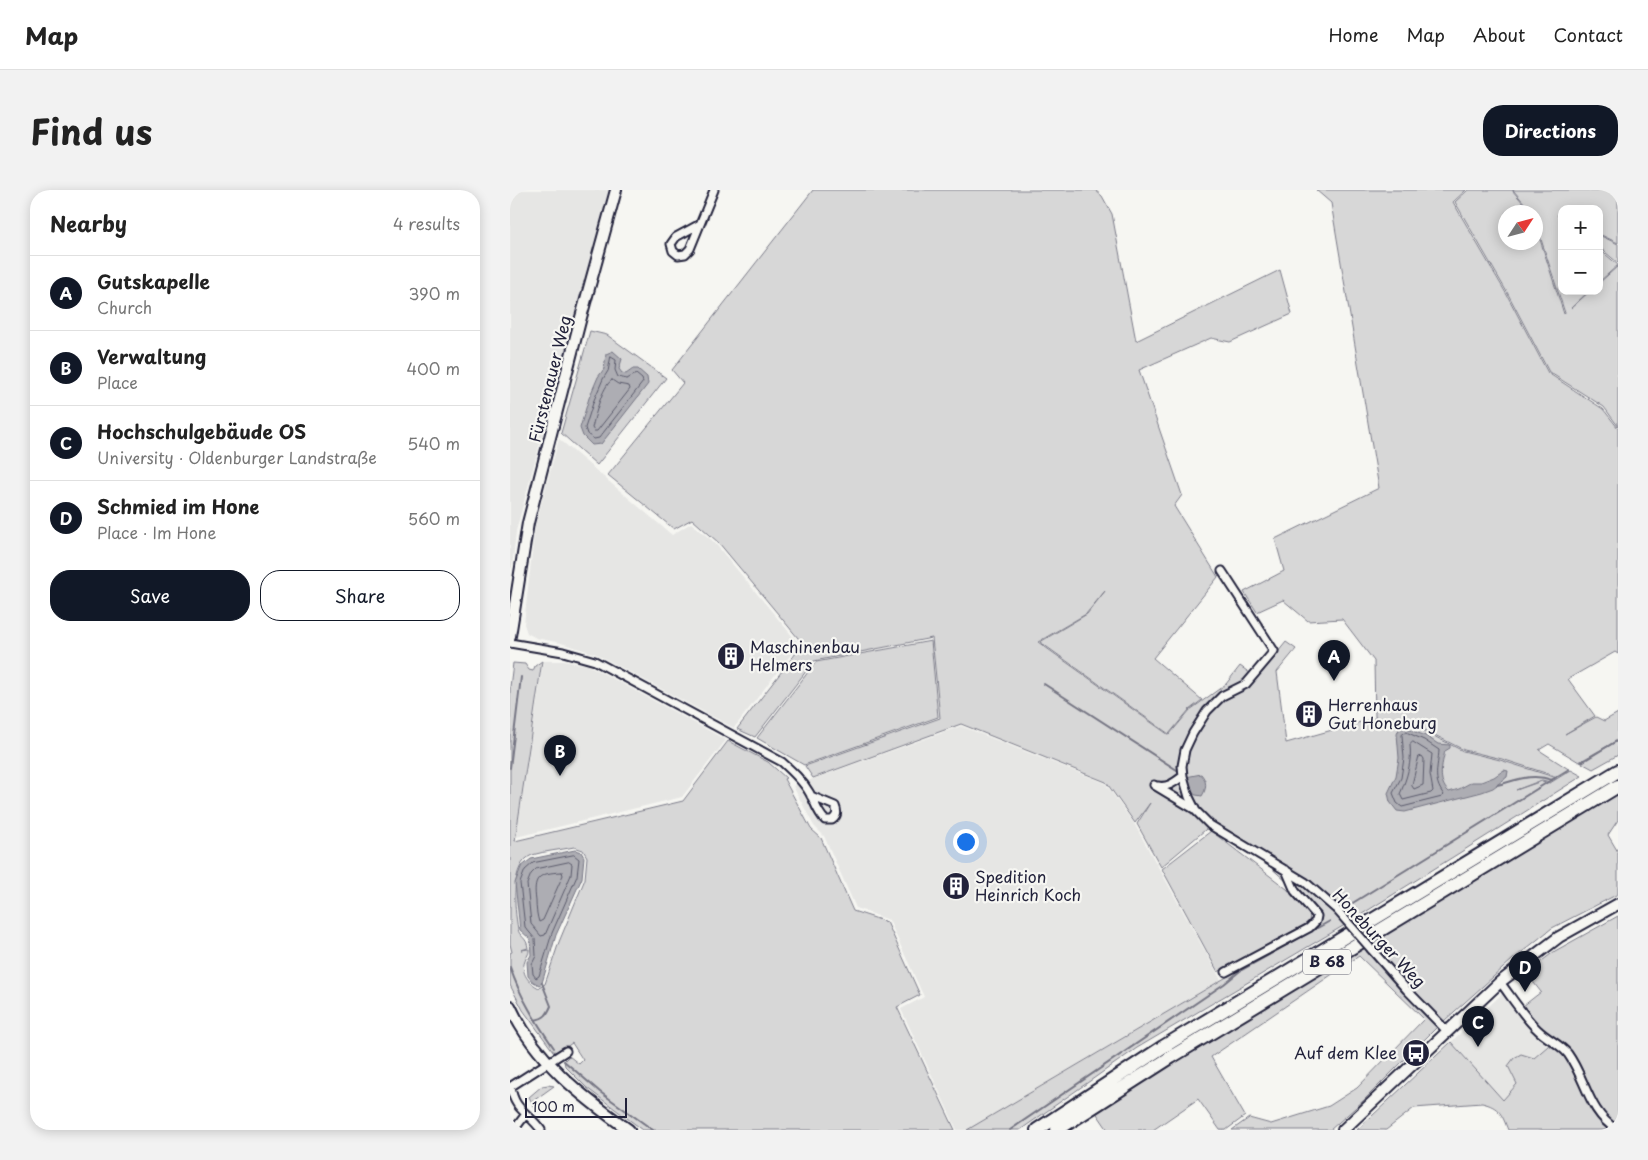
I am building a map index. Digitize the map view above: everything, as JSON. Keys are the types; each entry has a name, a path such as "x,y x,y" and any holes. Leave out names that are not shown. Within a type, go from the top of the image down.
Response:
{"highway":[{"name":"B 68","path":"1058,1130 1171,1057 1614,781"},
{"name":"B 68","path":"1037,1130 1163,1048 1595,793"}],"street":[{"name":"Fürstenauer Weg","path":"510,636 528,523 578,327 616,190"},
{"path":"700,224 676,237 671,244 673,251 678,255 684,254 690,249 714,190"},
{"name":"Honeburger Weg","path":"1196,811 1189,797 1182,774 1182,758 1188,742 1207,711 1222,696 1246,684 1274,651 1222,571"},
{"path":"510,643 564,652 595,661 782,762 798,777 811,796"},
{"name":"Honeburger Weg","path":"1182,774 1172,784 1163,787 1154,785 1196,811 1210,825 1305,882 1336,909 1407,990 1447,1031"},
{"name":"Honeburger Weg","path":"1226,972 1309,928 1316,921 1317,916 1314,910 1295,891 1286,869"},
{"path":"1343,1130 1500,982 1558,937 1618,904"},
{"path":"1500,982 1536,1028 1567,1053 1595,1108 1617,1130"},
{"path":"510,1006 526,1033 548,1063 582,1096 629,1130"},
{"path":"541,1130 517,1106 511,1087 566,1051"},
{"path":"514,1130 526,1114"}],"shaded area":[{"path":"510,190 609,190 516,531 512,567 510,569"},
{"path":"813,190 1095,190 1102,196 1112,214 1136,341 1280,270 1292,314 1230,342 1211,338 1139,370 1182,495 1174,506 1218,577 1153,658 1202,700 1189,710 1169,734 1040,642 1087,614 1105,591 1086,614 1038,642 1169,735 1190,710 1226,684 1240,666 1257,678 1286,642 1296,649 1277,672 1286,743 1375,718 1418,728 1463,751 1500,760 1557,778 1550,782 1542,780 1516,790 1542,781 1550,783 1571,770 1582,776 1343,926 1137,1048 1020,1130 967,1130 1230,975 1233,968 1309,928 1321,918 1318,910 1247,846 1211,825 1161,867 1137,824 1150,803 1135,823 1106,782 961,724 813,778 805,766 940,718 932,638 814,661 755,737 737,729 803,644 719,543 692,519 674,529 608,475 683,383 672,370"},
{"path":"1316,190 1466,190 1453,202 1507,295 1548,373 1603,409 1618,428 1618,654 1615,652 1568,679 1595,716 1565,734 1596,717 1604,721 1618,713 1618,740 1579,762 1549,744 1539,750 1570,770 1558,777 1502,759 1464,750 1419,727 1375,717 1374,661 1342,619 1308,621 1283,600 1257,612 1244,592 1284,571 1275,539 1379,488 1331,203"},
{"path":"1468,190 1512,190 1525,205 1498,205 1498,250 1543,249 1564,314 1559,295 1585,295 1571,308 1586,295 1603,295 1603,279 1618,266 1618,426 1604,407 1549,372 1508,294 1455,202"},
{"path":"1513,190 1618,190 1618,243 1603,236 1603,205 1558,205 1558,292 1543,245 1543,205 1526,205"},
{"path":"1603,237 1618,244 1618,263 1603,250"},
{"path":"1603,252 1618,265 1603,278"},
{"path":"590,331 607,335 666,378 597,465 561,433"},
{"path":"559,439 672,535 691,523 714,542 799,644 734,728 596,654 561,643 536,638 527,633 524,624 535,526"},
{"path":"931,641 938,717 804,765 757,738 816,662"},
{"path":"542,661 515,841 683,801 728,741 768,762 786,778 784,779 811,829 821,838 853,911 887,922 920,995 897,1007 955,1130 643,1130 587,1088 565,1066 564,1061 569,1056 579,1064 583,1060 572,1043 559,1052 553,1051 523,1010 510,985 510,953 512,952 510,944 510,687 513,663 525,664 529,670 533,671 535,666","holes":["574,847 583,850 587,857 585,879 559,942 545,984 539,988 526,977 524,970 529,949 521,950 528,948 519,932 515,898 515,887 520,867 532,855 542,852"]},
{"path":"543,661 564,661 588,665 726,740 682,797 516,837"},
{"path":"961,726 1105,783 1135,825 1221,980 967,1130 957,1130 901,1009 924,997 889,920 856,908 824,836 814,826 793,786"},
{"path":"1618,741 1618,755 1593,769 1580,762"},
{"path":"1618,793 1618,820 1608,835 1618,852 1618,894 1552,928 1512,960 1435,1029 1363,1101 1330,1130 1232,1130 1249,1118 1271,1124 1329,1106 1357,1088 1424,1019 1359,956 1211,1057 1245,1116 1226,1130 1220,1130 1198,1099 1153,1130 1108,1130 1095,1111"},
{"path":"1211,831 1287,889 1310,914 1309,922 1218,972 1162,869"},
{"path":"1618,916 1618,1130 1508,1130 1500,1112 1482,1103 1414,1108 1386,1130 1357,1130 1451,1042 1503,1100 1517,1084 1508,1066 1514,1058 1521,1054 1534,1058 1548,1046 1553,1037 1540,1027 1523,1006 1541,992 1526,973 1555,951"},
{"path":"1503,993 1538,1038 1548,1046 1534,1058 1521,1054 1508,1066 1517,1084 1503,1100 1451,1042"},
{"path":"542,1086 554,1086 533,1101 537,1112 529,1097"}],"water":[{"path":"613,351 622,359 619,369 622,373 626,374 633,369 638,369 647,377 648,384 601,444 592,445 583,436 580,428 589,398 598,377 604,369 606,354"},
{"path":"1402,727 1426,736 1438,744 1450,745 1450,748 1445,751 1441,773 1445,788 1449,792 1472,782 1481,782 1494,777 1504,770 1508,771 1507,777 1493,788 1482,792 1405,812 1397,811 1390,802 1388,793 1396,776 1399,758 1397,734"},
{"path":"1201,774 1206,785 1202,796 1192,793 1186,777"},
{"path":"575,850 581,852 584,857 582,878 556,935 542,983 539,985 528,976 527,962 531,955 530,939 520,930 515,883 521,867 531,859"}],"waterway":[{"path":"510,768 521,677"},
{"path":"1044,684 1180,772"},
{"path":"1582,762 1618,740"},
{"path":"1351,904 1569,769"},
{"path":"1497,785 1531,777 1552,780"},
{"path":"1010,1130 1224,984 1240,971 1330,921"},
{"path":"510,967 529,1009 554,1048"},
{"path":"535,1020 545,1016 551,1006 542,983"},
{"path":"564,1061 600,1092 653,1130"}],"place":[{"name":"Maschinenbau Helmers","path":"731,656"},
{"name":"Gutskapelle","path":"1334,681"},
{"name":"Herrenhaus Gut Honeburg","path":"1309,714"},
{"name":"Verwaltung","path":"560,776"},
{"name":"Spedition Heinrich Koch","path":"956,886"},
{"name":"Schmied im Hone","path":"1525,992"},
{"name":"Hochschulgebäude OS","path":"1478,1047"},
{"name":"Auf dem Klee","path":"1416,1053"}]}
